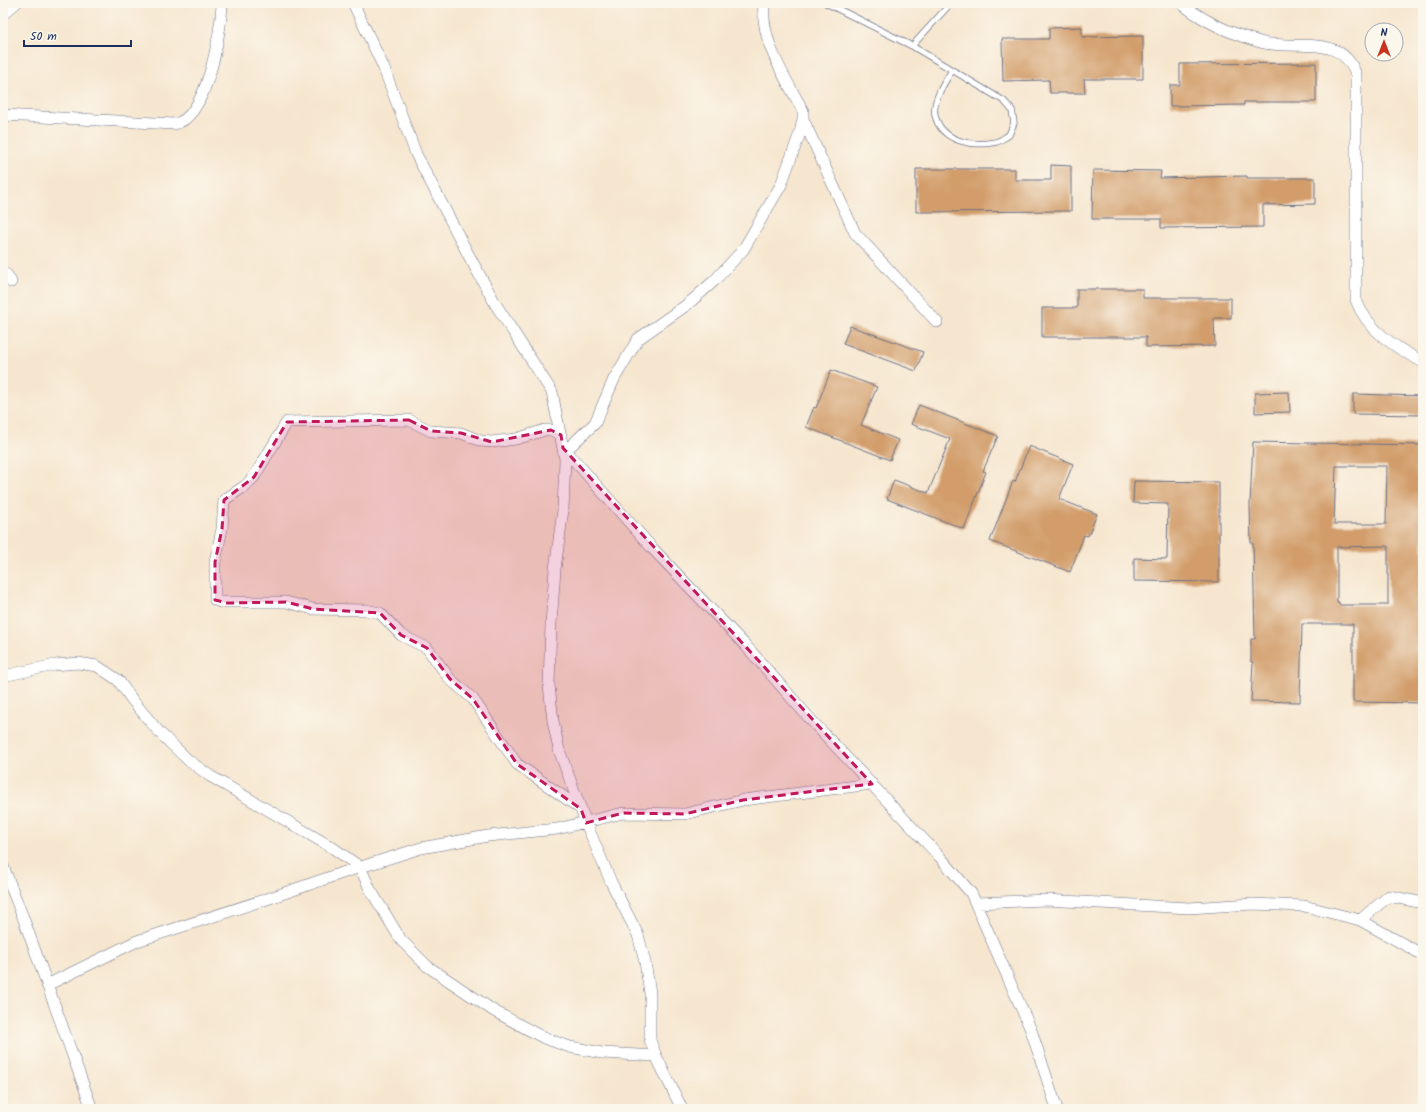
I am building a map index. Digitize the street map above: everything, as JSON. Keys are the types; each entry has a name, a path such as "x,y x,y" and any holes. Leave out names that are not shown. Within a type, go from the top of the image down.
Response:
{"street":[{"path":"3,14 16,3"},
{"path":"3,115 174,124 182,123 200,101 215,56 222,3"},
{"path":"353,3 383,66 416,154 496,305 552,392 565,451 565,481 552,601 549,686 553,721 559,750 586,823 611,882 638,935 646,962 650,993 650,1040 656,1056 683,1108"},
{"path":"565,451 595,423 614,379 638,339 688,304 714,281 743,250 781,185 800,133 803,111 781,70 765,31 764,3"},
{"path":"1181,3 1192,12 1210,22 1262,43 1330,47 1352,62 1356,75 1356,300 1359,308 1374,329 1398,349 1423,362"},
{"path":"803,119 855,233 937,322"},
{"path":"3,272 7,275 11,282"},
{"path":"561,435 550,430 545,430 516,439 492,442 460,433 431,430 409,420 287,422 254,477 245,486 224,500 222,529 215,562 215,600 220,602 286,602 313,609 366,610 380,613 401,635 427,648 450,679 473,699 517,764 581,809"},
{"path":"565,451 653,549 746,646 812,720 940,857 970,893 977,903 1031,1030 1057,1109"},
{"path":"3,676 54,665 78,663 97,666 118,680 133,701 159,732 188,760 210,776 333,848 360,867 370,889 401,940 427,966 494,1011 544,1038 570,1046 602,1053 656,1056"},
{"path":"47,985 137,941 421,848 452,841 557,829 623,814 685,814 743,800 872,784"},
{"path":"3,866 92,1109"},
{"path":"1360,920 1389,896 1423,903"},
{"path":"977,903 1046,900 1189,908 1284,904 1304,906 1360,920 1423,955"}],"lane":[{"path":"826,3 912,46 1004,101 1012,110 1014,123 1010,135 997,142 975,143 952,138 941,128 935,115 936,102 952,70"},
{"path":"912,46 951,3"}],"highlighted area":[{"path":"409,420 431,431 461,433 492,442 551,430 561,435 563,448 872,784 743,800 685,814 623,813 586,823 581,809 517,764 473,699 450,679 427,648 401,635 380,613 313,609 286,602 227,603 215,600 215,562 222,529 224,500 254,477 287,422"}],"building":[{"path":"1082,27 1082,37 1143,36 1143,79 1084,79 1085,93 1050,93 1049,80 1003,81 1002,39 1049,39 1049,28"},
{"path":"1316,63 1316,102 1244,102 1244,105 1170,106 1170,85 1180,85 1180,64"},
{"path":"1051,165 1071,166 1071,211 916,212 916,169 1015,169 1015,180 1051,180"},
{"path":"1093,170 1161,171 1160,178 1247,176 1247,178 1315,178 1315,204 1263,205 1263,227 1161,228 1161,219 1092,219"},
{"path":"1077,289 1143,289 1143,298 1231,298 1231,318 1214,318 1215,346 1146,347 1146,337 1042,337 1042,308 1077,308"},
{"path":"850,326 923,352 916,371 843,344"},
{"path":"831,370 877,387 861,425 898,440 890,460 806,427 814,407 816,408"},
{"path":"1289,392 1290,412 1255,413 1255,393"},
{"path":"1353,394 1423,396 1423,415 1353,414"},
{"path":"919,405 998,436 983,471 986,472 964,529 887,499 894,480 928,493 950,439 911,424"},
{"path":"1253,442 1423,445 1423,703 1353,702 1353,624 1302,624 1300,702 1251,701 1253,662 1251,662 1251,639 1255,639 1253,543 1251,543 1250,504","holes":["1336,466 1387,466 1386,524 1334,524","1388,546 1388,605 1339,605 1339,602 1337,602 1337,547"]},
{"path":"1029,446 1073,464 1059,499 1097,514 1088,536 1084,535 1070,572 990,541 1013,481 1015,482"},
{"path":"1134,481 1219,482 1219,582 1134,581 1134,558 1167,559 1168,504 1133,503"}]}
